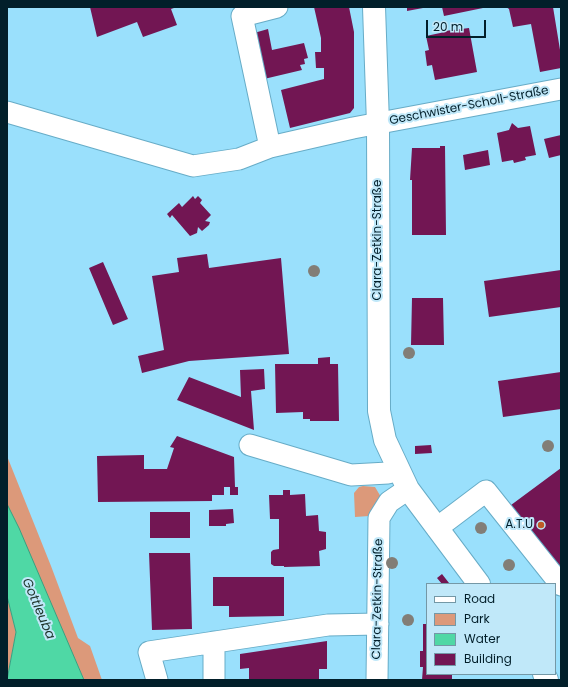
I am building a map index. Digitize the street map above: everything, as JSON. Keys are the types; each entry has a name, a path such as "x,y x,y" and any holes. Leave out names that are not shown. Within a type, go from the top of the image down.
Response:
{"main road":[{"name":"Clara-Zetkin-Straße","path":"374,7 378,124 379,410 385,440 408,489 478,583"}],"street":[{"path":"270,147 242,16 277,7"},
{"name":"Geschwister-Scholl-Straße","path":"7,112 193,166 239,159 270,147 378,124 561,89"},
{"path":"250,444 351,475 388,473 398,470"},
{"name":"Clara-Zetkin-Straße","path":"377,680 379,518 389,502 408,489"},
{"path":"437,528 486,491 561,585"},
{"path":"157,680 149,652 328,625 378,624"},
{"path":"214,642 214,680"}],"green space":[{"path":"7,456 78,638 90,646 102,680 84,680 7,504"},
{"path":"359,487 375,487 381,497 369,516 355,517 354,493"},
{"path":"7,596 16,632 7,680"}],"water":[{"name":"Gottleuba","path":"7,504 19,528 84,680 7,680 16,632 7,596"}],"building":[{"path":"90,7 177,7 171,9 177,25 143,37 137,22 97,37"},
{"path":"314,7 349,7 354,32 354,108 350,113 290,128 281,90 324,79 324,68 316,68 315,52 321,52 321,38"},
{"path":"407,7 423,7 423,8 407,11"},
{"path":"442,7 483,7 483,8 444,16"},
{"path":"506,7 553,7 561,56 561,68 540,72 531,24 513,27 509,9"},
{"path":"469,28 477,72 435,80 432,65 427,66 425,51 429,50 426,36 445,31"},
{"path":"268,29 272,50 304,43 308,58 304,59 305,64 300,65 302,70 264,79 254,33"},
{"path":"512,123 518,128 530,126 536,155 525,157 526,160 514,163 513,160 502,162 497,133 509,130"},
{"path":"561,135 561,155 549,158 544,139"},
{"path":"440,146 445,146 446,235 412,235 412,180 410,180 412,148 440,148"},
{"path":"488,150 490,165 465,170 463,155"},
{"path":"193,196 195,199 198,196 202,200 200,203 211,215 205,221 210,222 209,225 202,231 198,227 197,233 190,236 172,215 170,218 167,214 179,203 182,207"},
{"path":"207,254 209,268 281,258 289,354 189,361 142,373 138,356 164,350 152,276 179,272 177,258"},
{"path":"103,262 128,319 113,325 89,268"},
{"path":"561,270 561,307 489,317 484,281"},
{"path":"412,298 443,298 444,345 411,345"},
{"path":"330,357 330,364 338,364 339,421 310,421 310,419 303,419 303,412 276,413 275,364 318,364 318,358"},
{"path":"264,369 265,389 251,391 254,430 177,400 189,377 241,397 240,370"},
{"path":"561,372 561,409 503,417 498,381"},
{"path":"177,436 234,457 235,487 238,487 238,495 230,495 230,487 224,487 224,495 212,495 212,501 98,502 97,456 144,455 144,469 167,469 174,448 170,447"},
{"path":"431,445 432,453 415,454 415,446"},
{"name":"A.T.U","path":"561,468 561,571 507,508"},
{"path":"283,490 290,490 290,495 305,494 306,516 318,515 319,531 326,532 326,549 319,551 320,566 284,567 274,566 271,564 271,552 279,549 279,519 270,519 269,495 283,495"},
{"path":"233,509 234,523 226,524 226,526 209,526 209,510"},
{"path":"150,512 190,512 190,538 150,538"},
{"path":"149,553 190,553 192,629 152,630"},
{"path":"442,574 449,583 441,583 437,578"},
{"path":"213,577 284,577 284,616 229,617 229,606 213,606"},
{"path":"423,624 426,624 426,675 452,675 452,680 422,680 423,667 420,667 420,651 423,651"},
{"path":"327,641 327,669 319,669 319,680 249,680 249,668 240,669 240,654"}],"place":[{"name":"A.T.U","path":"541,525"}]}
